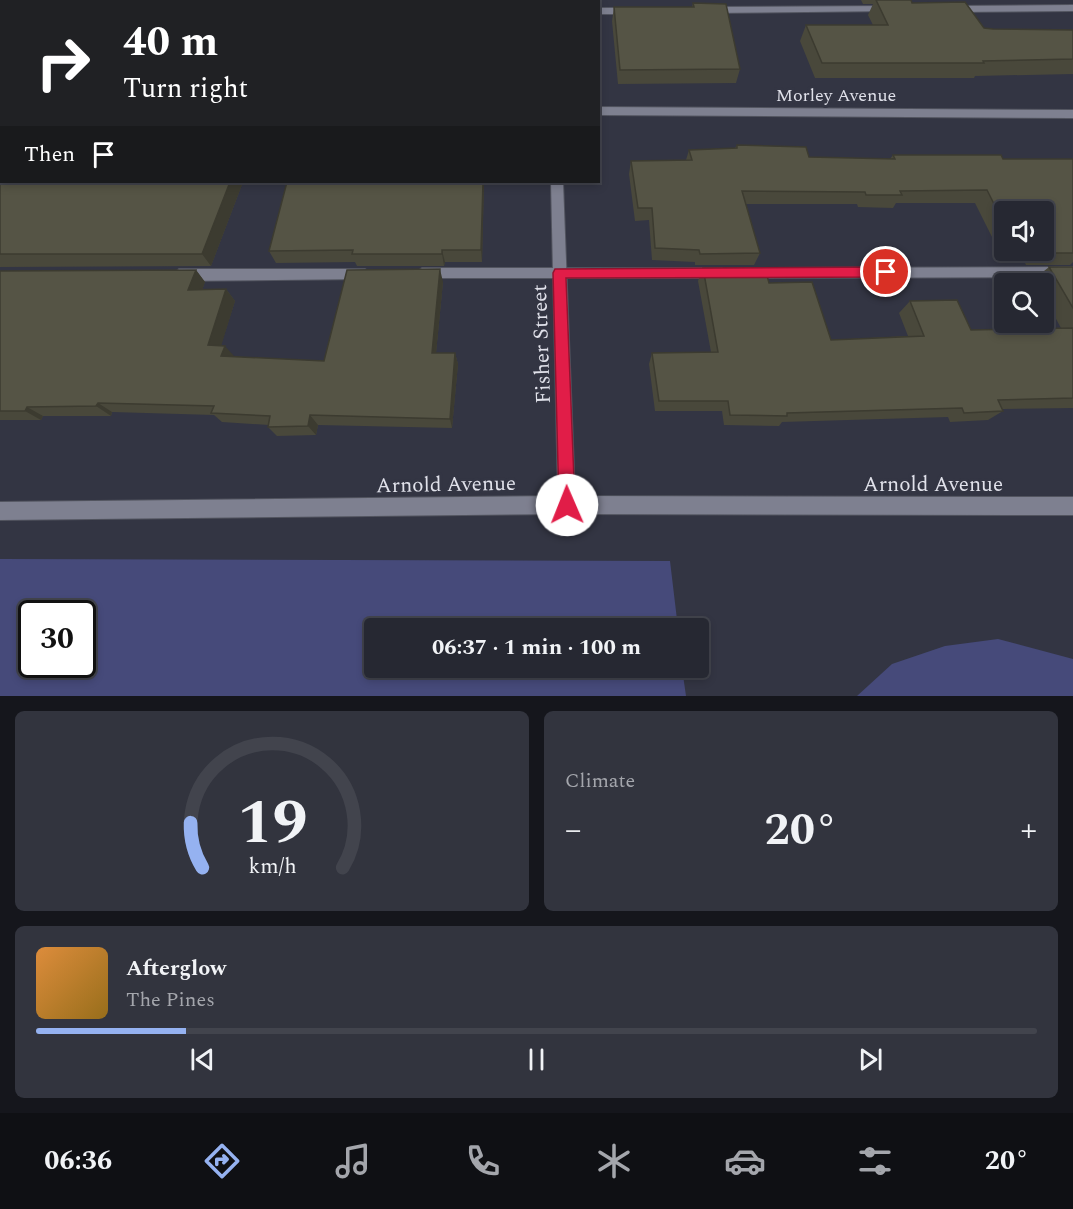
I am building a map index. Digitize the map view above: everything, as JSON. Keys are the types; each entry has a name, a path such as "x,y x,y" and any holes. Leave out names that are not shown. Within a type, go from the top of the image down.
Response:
{"street":[{"path":"942,9 1073,8"},
{"path":"693,10 907,9"},
{"path":"600,11 646,11"},
{"name":"Morley Avenue","path":"600,111 1073,114"},
{"name":"Fisher Street","path":"556,183 567,505"},
{"path":"402,273 1073,272"},
{"path":"165,275 378,274"},
{"name":"Arnold Avenue","path":"0,511 567,505 1073,506"}],"shaded area":[{"path":"0,559 670,561 677,618 364,618 364,678 683,678 686,696 0,696"},
{"path":"998,639 1073,659 1073,696 857,696 892,664 945,646"}],"building":[{"path":"876,0 911,0 912,3 965,2 984,28 1073,30 1073,59 983,61 984,63 822,63 806,25 888,25"},
{"path":"693,3 726,4 740,69 620,70 614,7 694,7"},
{"path":"737,145 806,147 809,157 895,159 893,155 1001,155 1003,159 1073,159 1073,253 1054,253 1054,201 994,201 994,204 987,190 900,191 902,195 866,195 865,192 742,191 760,253 700,254 699,250 655,248 652,208 638,208 631,161 692,160 689,150 737,148"},
{"path":"0,183 230,183 202,254 0,254"},
{"path":"287,183 483,183 481,250 442,250 442,254 352,254 353,250 269,251"},
{"path":"1049,267 1073,267 1073,308 1054,273"},
{"path":"703,268 765,268 769,283 812,282 831,340 924,336 910,301 957,300 971,330 994,330 994,333 1054,333 1054,328 1073,328 1073,398 998,400 1003,411 964,413 962,408 787,413 787,416 730,415 728,401 659,401 652,353 718,352"},
{"path":"440,269 432,353 455,353 450,419 310,415 308,426 268,427 270,416 211,413 214,406 98,403 96,406 27,407 25,411 0,411 0,271 196,270 188,290 226,289 208,345 225,346 221,356 324,361 347,270"}],"route":[{"path":"567,505 560,273 886,272"}]}
